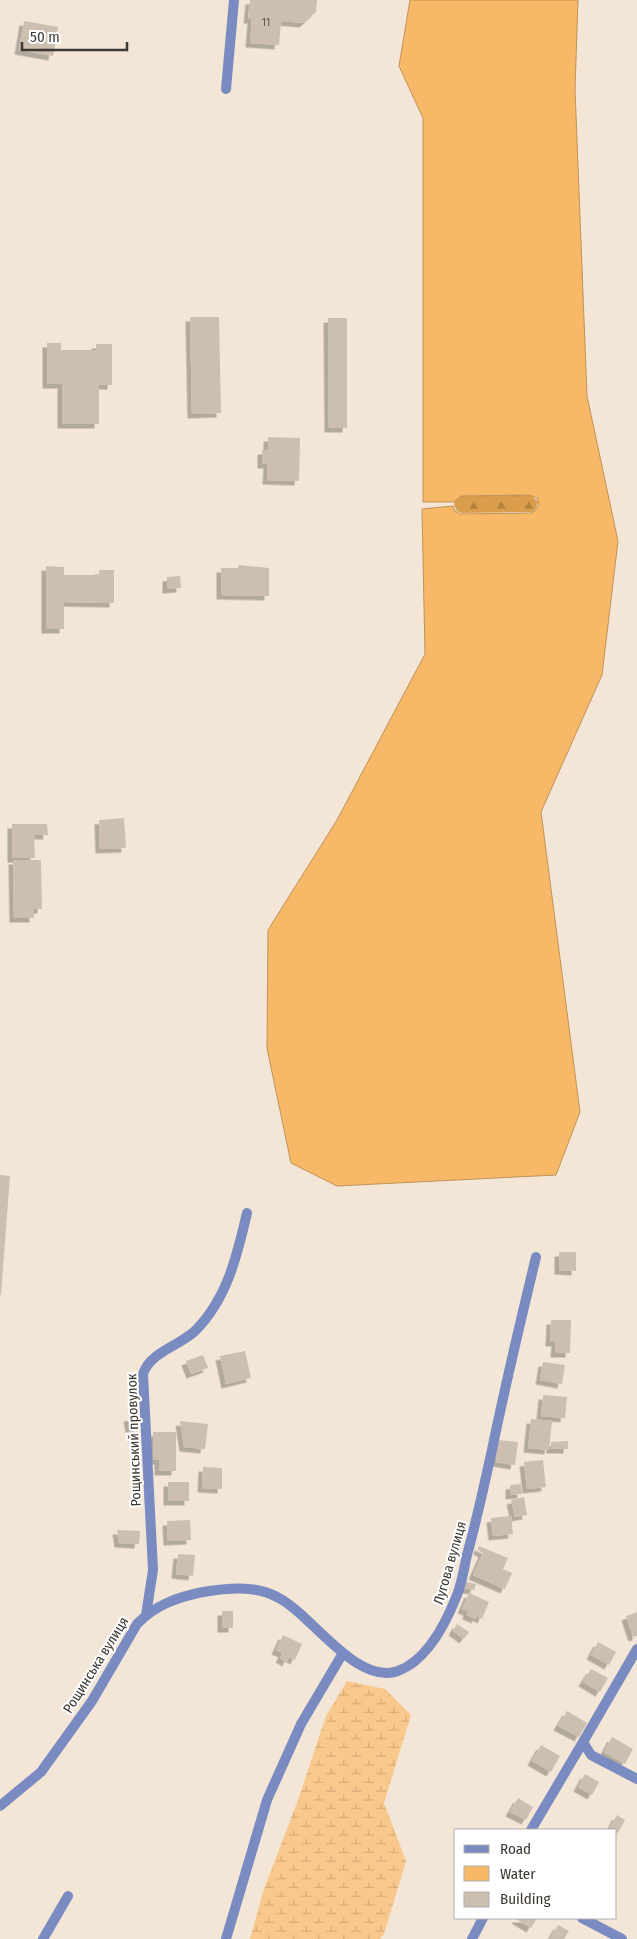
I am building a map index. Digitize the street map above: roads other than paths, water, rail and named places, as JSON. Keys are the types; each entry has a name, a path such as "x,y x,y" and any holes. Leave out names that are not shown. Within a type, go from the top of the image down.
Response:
{"street":[{"path":"226,89 234,0"},
{"name":"Рощинський провулок","path":"146,1615 153,1570 142,1374 152,1359 184,1341 214,1307 224,1291 247,1213"},
{"name":"Лугова вулиця","path":"343,1653 378,1672 389,1673 399,1671 413,1664 430,1646 445,1622 458,1594 479,1511 536,1257"},
{"name":"Рощинська вулиця","path":"0,1806 40,1772 92,1701 113,1662 137,1624 146,1615 179,1597 231,1588 257,1590 277,1596 306,1617 343,1653"},
{"path":"532,1829 637,1649"},
{"path":"226,1939 267,1800 301,1724 343,1653"},
{"path":"583,1742 591,1755 637,1779"},
{"path":"43,1939 68,1896"},
{"path":"472,1939 482,1919"},
{"path":"584,1919 622,1939"}],"water":[{"path":"410,0 578,0 575,89 587,396 618,541 602,675 541,812 580,1112 556,1175 337,1186 291,1163 267,1048 268,930 337,820 425,654 422,509 453,506 455,511 461,514 531,513 539,505 537,498 529,495 461,496 454,502 423,502 423,118 399,66"}]}
